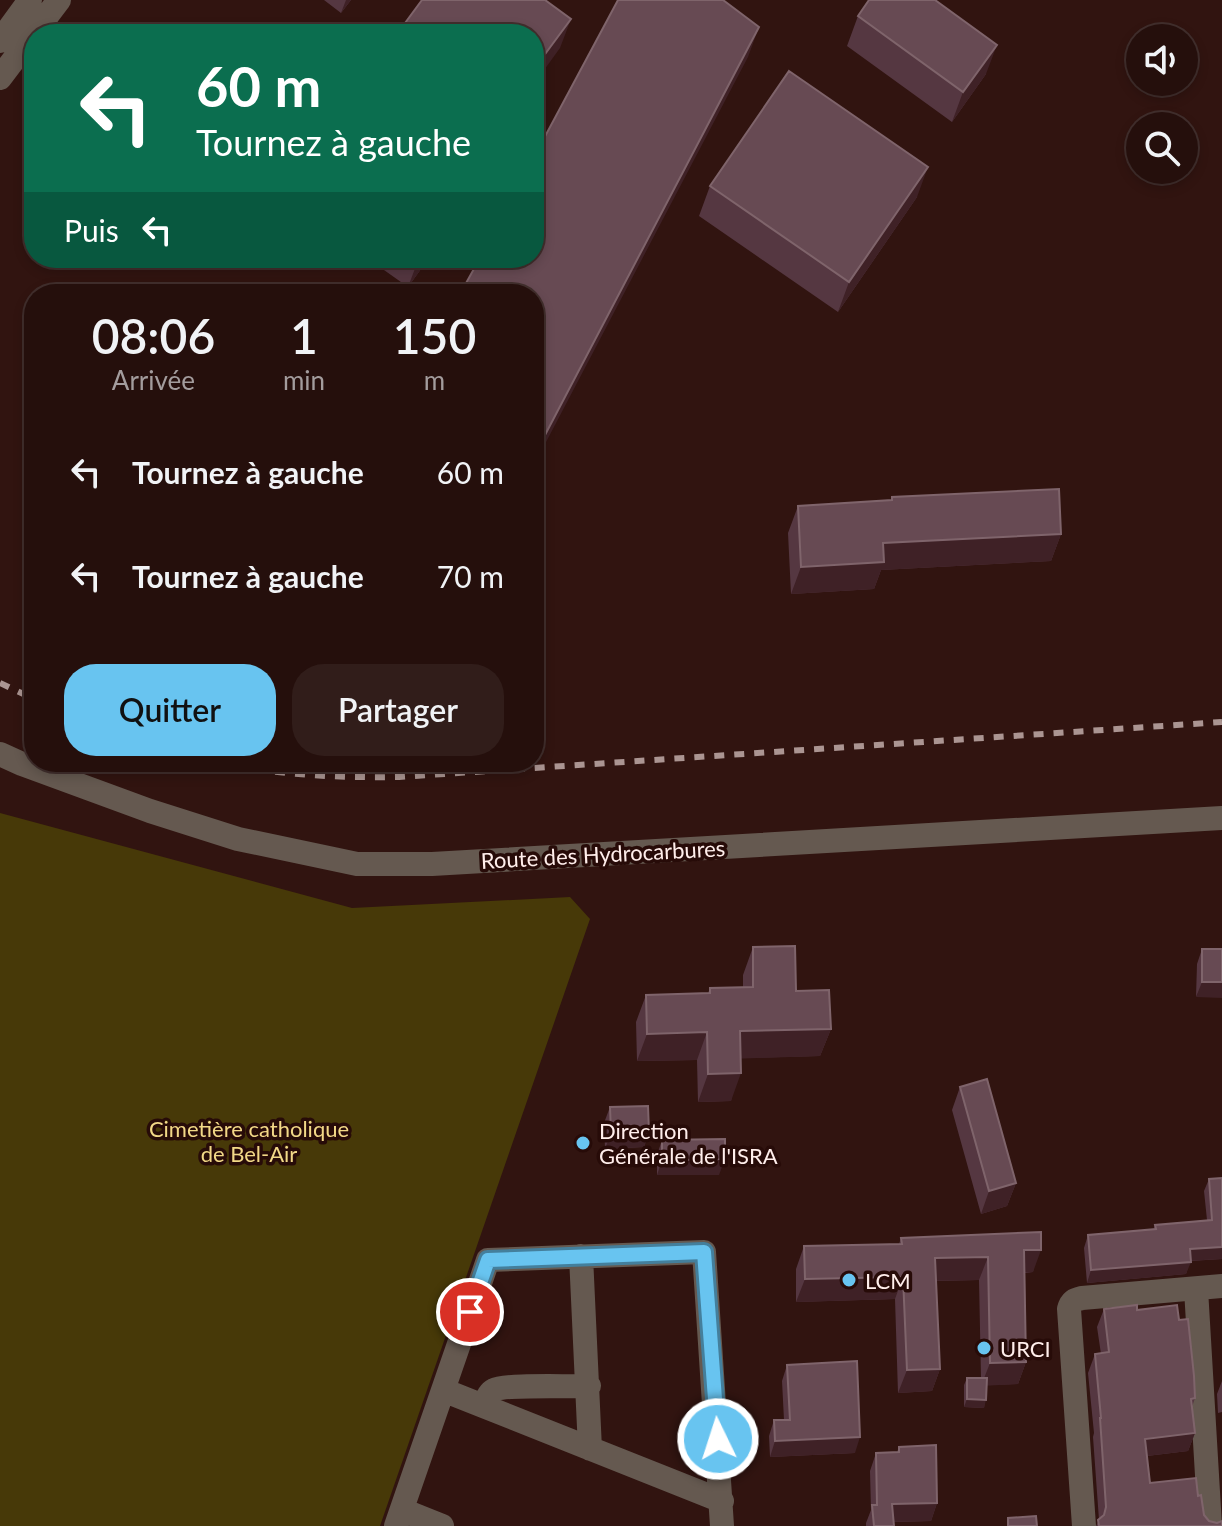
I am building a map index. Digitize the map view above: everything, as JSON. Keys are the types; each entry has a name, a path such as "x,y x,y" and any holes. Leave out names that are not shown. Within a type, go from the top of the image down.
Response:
{"street":[{"path":"0,41 30,0"},
{"path":"41,24 59,0"},
{"path":"0,78 24,46"},
{"name":"Route des Hydrocarbures","path":"0,754 24,765"},
{"name":"Route des Hydrocarbures","path":"44,772 238,839 357,864 432,864 1222,818"},
{"path":"442,1526 399,1518 488,1260 704,1252 722,1526"},
{"path":"581,1256 590,1449"},
{"path":"1084,1526 1070,1304 1082,1298 1222,1286"},
{"path":"1196,1289 1210,1526"},
{"path":"484,1406 495,1389 589,1386"},
{"path":"443,1390 722,1501"}],"green space":[{"name":"Cimetière catholique de Bel-Air","path":"0,813 352,908 570,897 590,919 380,1526 0,1526"}],"building":[{"path":"422,0 545,0 571,19 544,55 544,24 404,24"},
{"path":"618,0 723,0 759,27 544,437 544,284 466,284 474,268 544,268 544,138"},
{"path":"869,0 935,0 997,45 963,92 858,16"},
{"path":"789,71 928,167 849,282 710,186"},
{"path":"1059,489 1061,534 883,543 884,562 801,567 798,506 892,500 892,497"},
{"path":"795,946 796,991 829,990 831,1029 740,1031 741,1073 708,1074 707,1032 647,1034 646,995 710,993 710,988 753,987 753,947"},
{"path":"1202,949 1222,949 1222,982 1202,982"},
{"path":"987,1079 1016,1183 989,1191 960,1087"},
{"path":"648,1106 649,1132 611,1133 610,1107"},
{"path":"725,1139 725,1159 662,1160 662,1140"},
{"path":"1222,1178 1222,1247 1190,1249 1191,1262 1091,1270 1088,1235 1212,1220 1209,1179"},
{"path":"1041,1232 1041,1250 1024,1250 1026,1362 990,1363 988,1257 935,1258 940,1369 907,1370 903,1277 805,1279 804,1246 902,1244 901,1238"},
{"path":"1137,1305 1137,1310 1177,1305 1179,1320 1188,1319 1194,1376 1195,1398 1191,1399 1195,1433 1145,1439 1150,1483 1196,1478 1204,1515 1209,1521 1222,1521 1222,1526 1099,1526 1098,1520 1104,1515 1106,1507 1095,1354 1109,1352 1104,1309"},
{"path":"857,1361 860,1437 775,1441 774,1420 790,1420 787,1365"},
{"path":"967,1378 987,1378 986,1400 967,1399"},
{"path":"936,1445 937,1503 892,1504 894,1526 874,1526 872,1505 877,1505 876,1453 899,1452 899,1447"},
{"path":"1036,1516 1037,1526 1008,1526 1008,1518"}],"railway":[{"path":"0,683 24,694"},
{"path":"544,767 1222,722"},
{"path":"279,772 353,777 474,772"}],"place":[{"name":"Direction Générale de l'ISRA","path":"583,1143"},
{"name":"LCM","path":"849,1280"},
{"name":"URCI","path":"984,1348"}],"route":[{"path":"470,1312 488,1260 704,1252 718,1439"}]}
